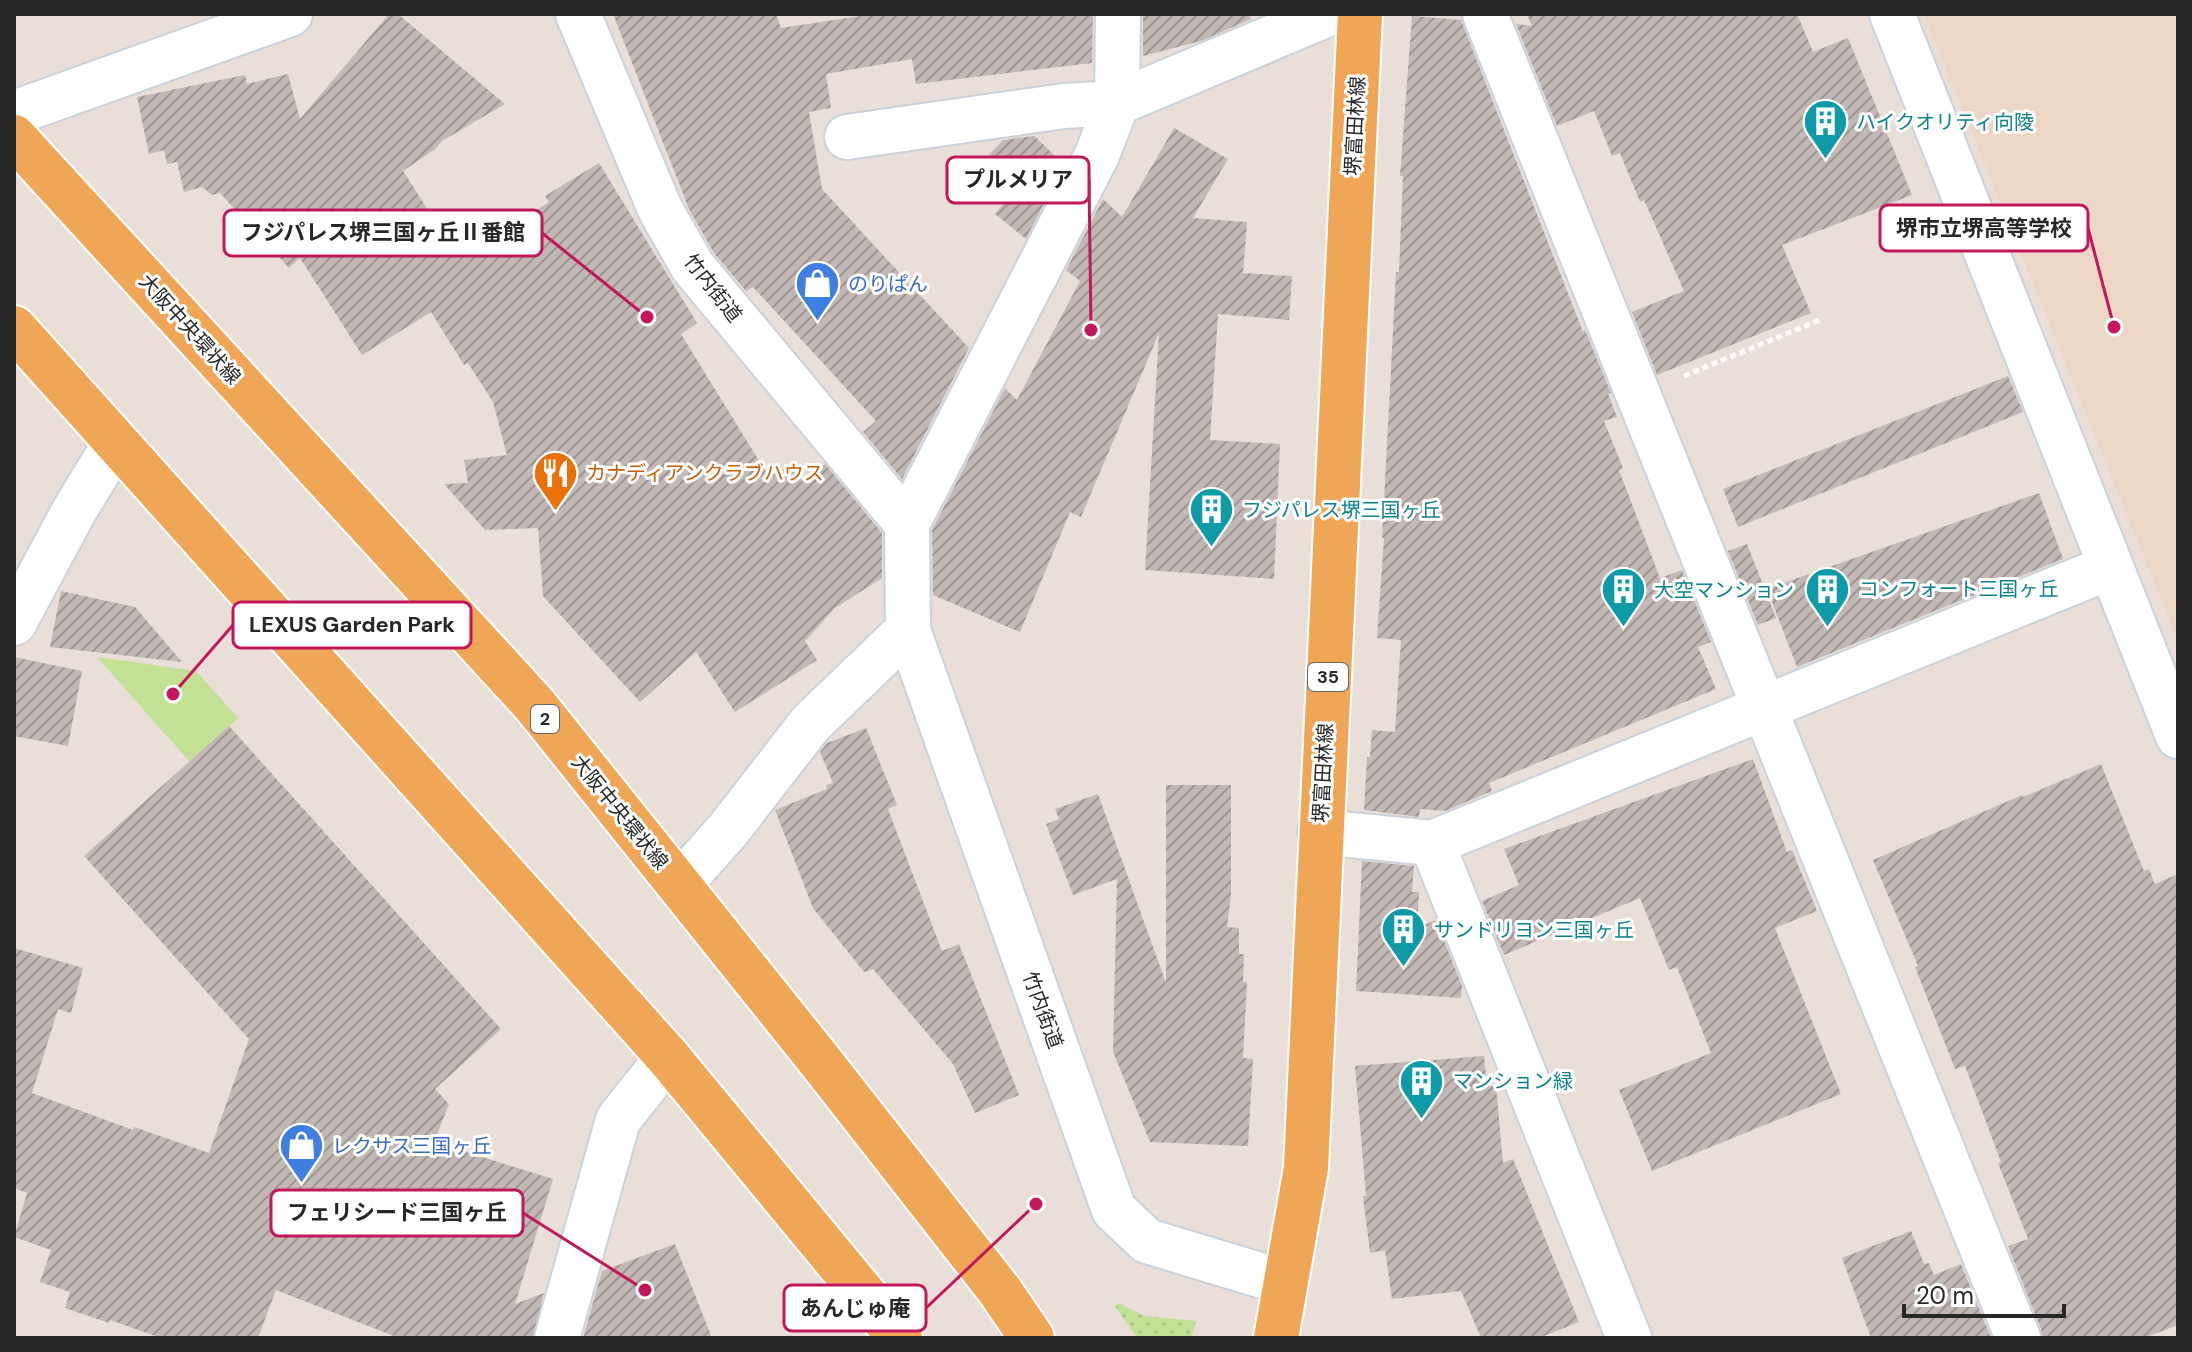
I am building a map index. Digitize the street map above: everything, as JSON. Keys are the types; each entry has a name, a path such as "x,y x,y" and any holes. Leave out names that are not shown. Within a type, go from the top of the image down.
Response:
{"main road":[{"name":"堺富田林線","path":"1276,1338 1306,1168 1360,14"},
{"name":"大阪中央環状線","path":"14,137 534,704 991,1278 1032,1338"},
{"path":"14,328 668,1057 900,1338"}],"street":[{"path":"14,113 290,14"},
{"name":"竹内街道","path":"578,14 660,209 693,267 907,524 908,630 1114,1210 1147,1241 1286,1283"},
{"path":"907,524 1097,155 1117,103 1118,14"},
{"path":"847,137 1064,106 1117,103 1328,14"},
{"path":"1485,14 2018,1338"},
{"path":"1892,14 2178,736"},
{"path":"14,623 74,511 116,442"},
{"path":"1320,832 1432,843 2110,567"},
{"path":"679,885 728,830 811,723 908,630"},
{"path":"1432,843 1629,1338"},
{"path":"557,1338 618,1120 668,1057"}],"path":[{"path":"1638,394 1822,319"}],"shaded area":[{"path":"1924,14 2178,14 2178,641"}],"green space":[{"path":"97,657 196,671 238,718 190,762"},
{"path":"1118,1303 1145,1316 1196,1321 1191,1338 1137,1338 1115,1306"}],"building":[{"path":"389,14 398,14 505,104 442,141 403,171 459,258 549,202 545,196 599,163 697,323 681,334 769,477 792,464 803,482 825,464 882,533 882,578 835,608 805,641 817,660 735,712 696,652 640,702 543,596 538,528 485,530 444,484 468,483 464,460 507,455 493,402 468,363 464,365 431,312 362,355 300,258 289,268 220,193 212,195 202,187 184,192 177,162 167,164 164,150 149,154 137,97 245,75 247,84 288,74 300,119"},
{"path":"613,14 776,14 781,28 874,14 1093,14 1092,63 916,84 912,59 826,74 831,108 809,112 822,189 969,348 902,479 863,432 876,421 753,287 746,291 714,253 689,209"},
{"path":"1143,14 1250,14 1251,19 1201,41 1143,56"},
{"path":"1527,14 1797,14 1813,52 1848,38 1912,195 1782,245 1811,313 1657,375 1632,312 1684,291 1644,200 1640,202 1620,153 1612,156 1594,111 1557,126 1516,24 1532,26"},
{"path":"1412,16 1461,20 1583,332 1585,330 1611,393 1608,394 1617,417 1604,421 1660,578 1682,570 1711,642 1698,647 1716,689 1489,783 1492,791 1445,811 1420,809 1419,817 1364,810 1372,730 1395,732 1401,640 1377,638 1396,272 1399,272 1403,176 1400,176"},
{"path":"1174,128 1228,159 1193,218 1247,222 1243,273 1292,276 1289,320 1218,314 1210,440 1280,444 1274,579 1145,570 1159,333 1081,517 1070,512 1020,632 933,595 932,530 1005,388 1017,400 1080,281 1066,270 1103,199 1122,217"},
{"path":"1034,136 1064,164 1026,239 995,214 1016,188 985,159 1003,140"},
{"path":"2008,376 2023,412 1738,527 1723,489"},
{"path":"2039,493 2063,559 1797,667 1767,589"},
{"path":"1747,544 1776,618 1758,625 1728,551"},
{"path":"61,591 135,607 182,662 50,647"},
{"path":"14,657 82,671 68,746 14,736"},
{"path":"229,726 501,1029 435,1089 449,1104 434,1142 553,1179 515,1304 544,1293 533,1338 399,1338 276,1290 258,1338 161,1338 65,1308 70,1292 40,1282 51,1250 14,1237 27,1193 14,1188 14,948 83,968 71,1013 58,1009 32,1093 133,1130 134,1127 209,1153 249,1039 84,856"},
{"path":"866,728 897,805 888,809 942,951 959,944 1019,1095 975,1113 953,1064 873,969 864,972 813,908 775,810 827,789 826,785 833,783 820,752 827,743"},
{"path":"1753,759 1787,852 1792,850 1817,911 1775,928 1841,1094 1652,1171 1619,1090 1711,1053 1677,967 1669,970 1640,898 1504,955 1482,901 1519,885 1504,849"},
{"path":"2101,764 2144,871 2149,869 2155,884 2178,874 2178,1325 2144,1338 2042,1338 2008,1246 2028,1239 1998,1163 2001,1162 1965,1066 1955,1069 1915,967 1918,966 1873,860"},
{"path":"1166,785 1231,785 1231,894 1227,927 1239,928 1239,954 1244,954 1243,982 1247,982 1243,1058 1253,1059 1248,1146 1150,1142 1113,1052 1117,879 1073,895 1046,824 1059,819 1055,809 1098,794 1166,983"},
{"path":"1362,861 1414,866 1412,892 1419,892 1417,928 1436,920 1462,986 1461,998 1356,991"},
{"path":"1484,1056 1487,1086 1496,1086 1503,1163 1513,1159 1579,1322 1539,1338 1481,1338 1461,1291 1392,1299 1385,1250 1370,1253 1363,1196 1366,1196 1355,1066"},
{"path":"1911,1231 1924,1264 1929,1263 1934,1275 1961,1264 1991,1338 1871,1338 1842,1258"},
{"path":"675,1244 712,1338 583,1338 602,1271"}],"place":[{"name":"ハイクオリティ向陵","path":"1825,161"},
{"name":"フジパレス堺三国ヶ丘Ⅱ番館","path":"647,317"},
{"name":"のりぱん","path":"817,323"},
{"name":"堺市立堺高等学校","path":"2114,327"},
{"name":"プルメリア","path":"1091,330"},
{"name":"カナディアンクラブハウス","path":"555,512"},
{"name":"フジパレス堺三国ヶ丘","path":"1211,549"},
{"name":"コンフォート三国ヶ丘","path":"1828,628"},
{"name":"大空マンション","path":"1623,629"},
{"name":"LEXUS Garden Park","path":"173,694"},
{"name":"サンドリヨン三国ヶ丘","path":"1403,969"},
{"name":"マンション緑","path":"1422,1120"},
{"name":"レクサス三国ヶ丘","path":"301,1185"},
{"name":"あんじゅ庵","path":"1036,1204"},
{"name":"フェリシード三国ヶ丘","path":"645,1290"}]}
